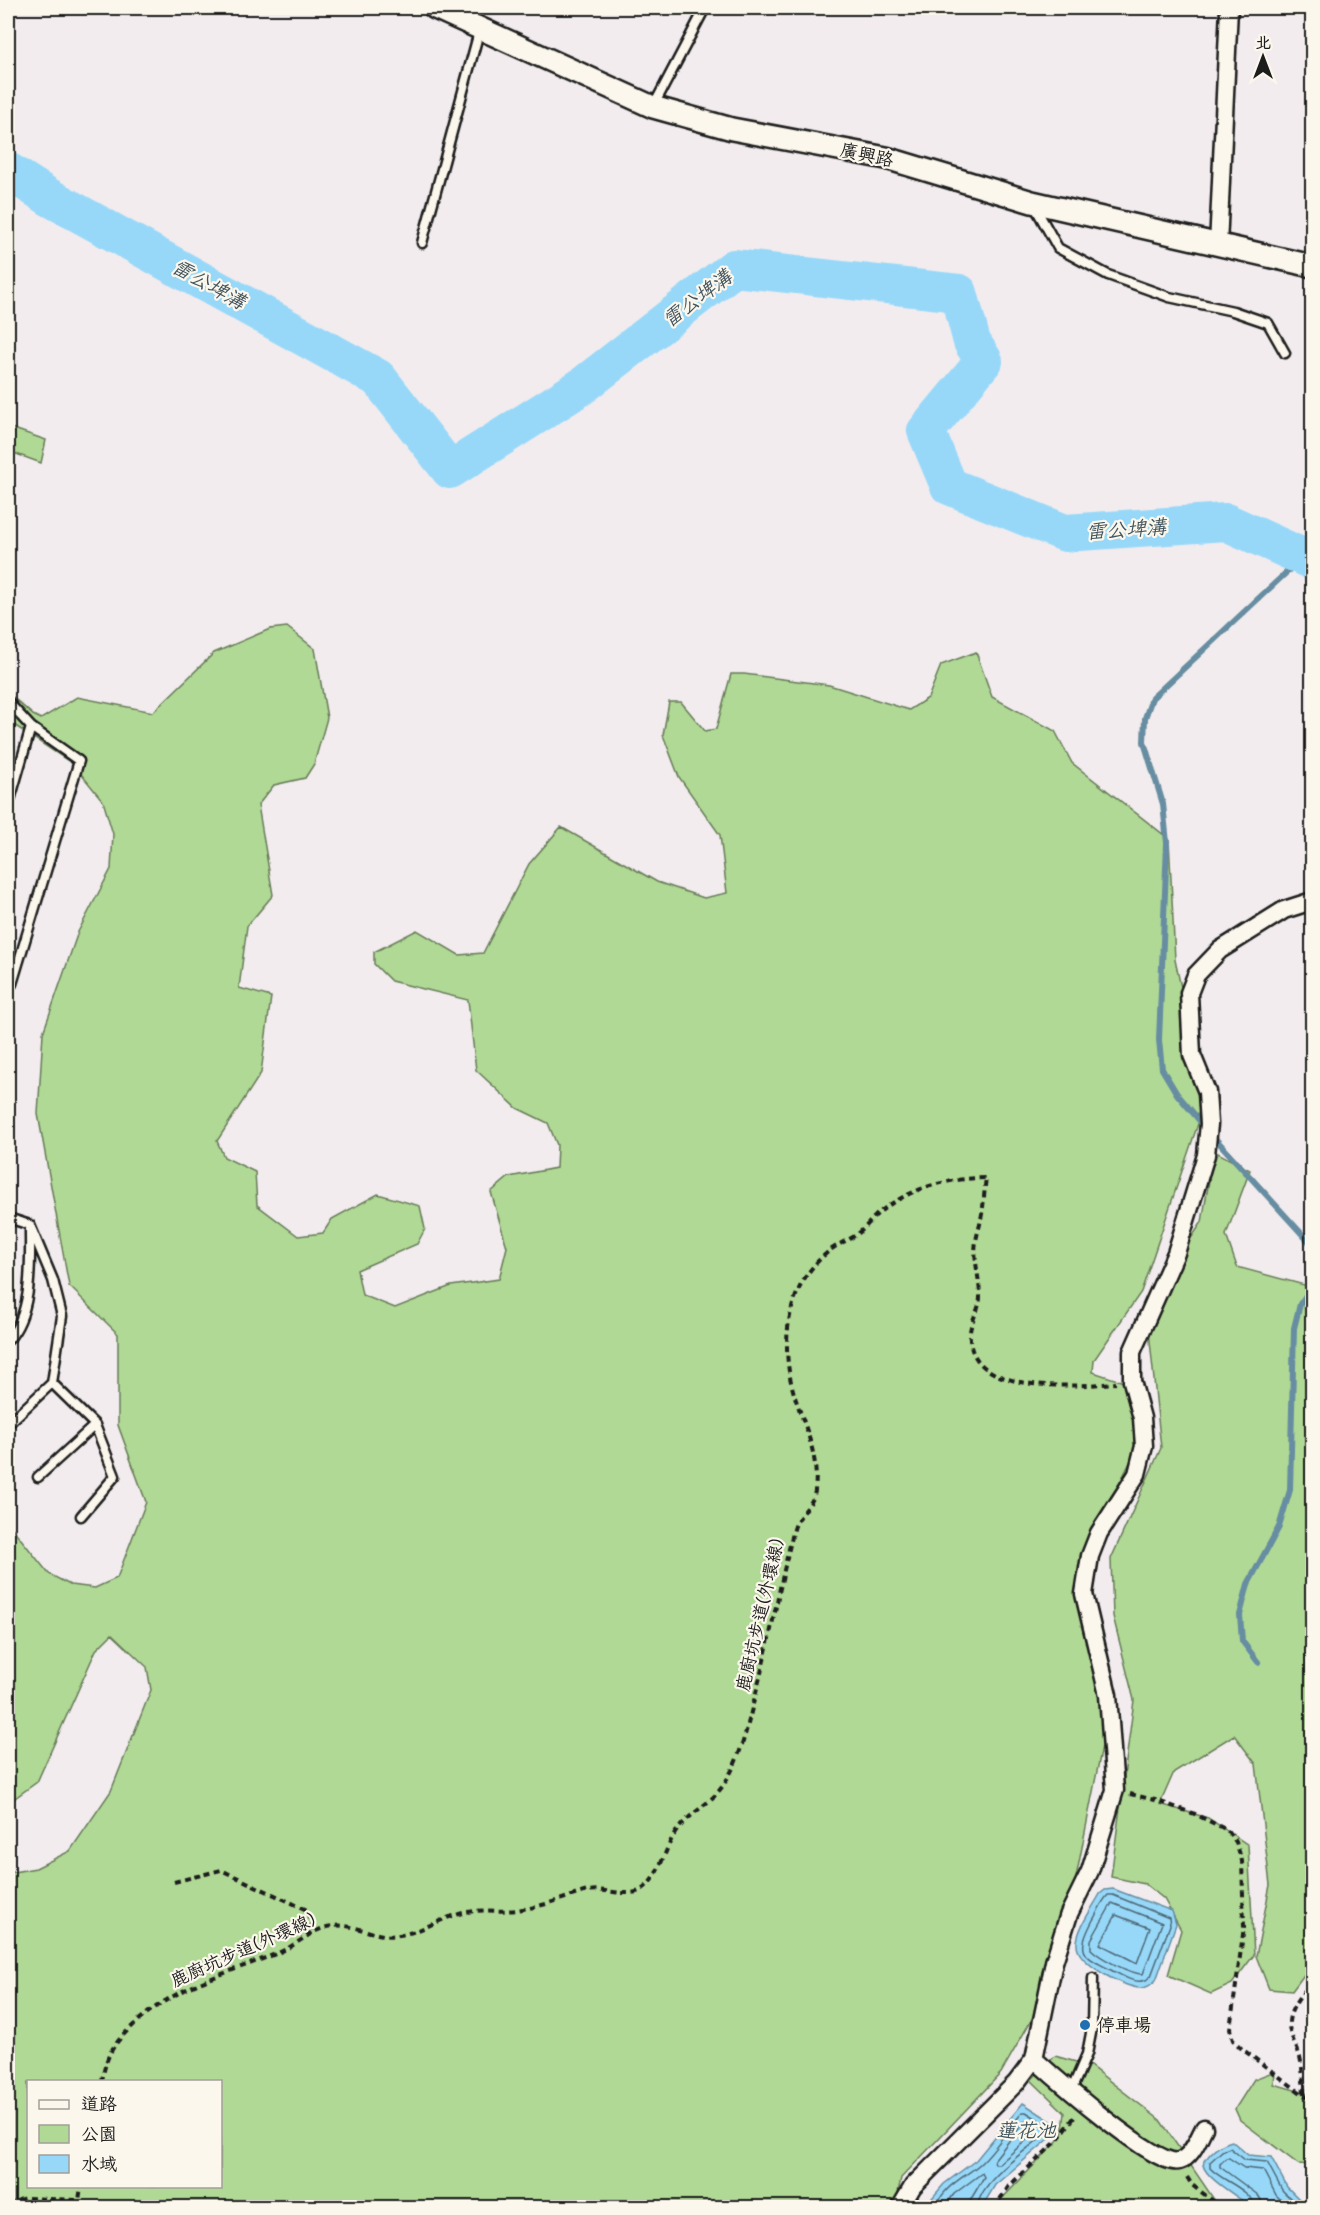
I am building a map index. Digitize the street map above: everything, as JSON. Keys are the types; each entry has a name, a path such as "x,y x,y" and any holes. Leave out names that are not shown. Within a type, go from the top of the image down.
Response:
{"street":[{"name":"廣興路","path":"435,8 653,107 732,129 886,158 1032,202 1312,266"},
{"path":"1218,246 1229,8"},
{"path":"900,2208 913,2186 1016,2083 1034,2059 1054,1962 1069,1914 1090,1871 1115,1790 1108,1695 1084,1594 1090,1556 1099,1533 1137,1474 1144,1446 1142,1418 1132,1381 1132,1352 1176,1253 1207,1148 1209,1124 1207,1092 1192,1054 1188,993 1196,975 1220,950 1284,910 1312,902"},
{"path":"1034,2059 1071,2092 1154,2155 1169,2162 1178,2162 1188,2156 1204,2128"}],"lane":[{"path":"653,107 705,8"},
{"path":"422,243 480,27"},
{"path":"1032,202 1058,248 1108,275 1169,297 1233,310 1268,323 1285,353"},
{"path":"8,702 31,727 79,761 12,984 8,988"},
{"path":"8,807 31,727"},
{"path":"8,1218 30,1225 53,1280 62,1316 51,1383 8,1424"},
{"path":"8,1340 17,1330 30,1283 30,1225"},
{"path":"51,1383 95,1425 115,1476 81,1516"},
{"path":"38,1477 95,1425"},
{"path":"1071,2092 1087,2054 1092,2028 1093,1978"}],"path":[{"name":"鹿廚坑步道(外環線)","path":"102,2080 104,2062 117,2040 171,1996 202,1980 283,1951 314,1932 332,1926 348,1927 384,1936 401,1935 467,1911 495,1912 524,1909 592,1890 638,1892 651,1881 676,1832 693,1812 710,1800 721,1788 732,1770 745,1736 763,1667 796,1521 815,1496 816,1476 807,1426 789,1376 787,1332 791,1304 807,1273 827,1252 860,1232 879,1212 905,1195 927,1186 961,1178 986,1178 975,1242 980,1298 970,1331 973,1350 982,1366 1003,1378 1028,1384 1095,1385 1132,1381"},
{"path":"1115,1790 1155,1800 1195,1814 1227,1830 1236,1842 1242,1861 1244,1927 1230,2029 1233,2040 1272,2073 1312,2101"},
{"path":"174,1882 221,1870 307,1910 314,1932"},
{"path":"1304,2094 1301,2063 1288,2022 1293,2007 1312,1982"},
{"path":"994,2208 1009,2186 1055,2143 1086,2103"},
{"path":"1178,2162 1192,2185 1222,2208"},
{"path":"78,2208 81,2188"},
{"path":"8,2204 25,2198 78,2200"}],"green space":[{"path":"8,427 46,440 41,463 8,451"},
{"path":"287,627 315,649 327,718 314,764 305,778 274,785 258,805 273,895 247,926 239,988 271,997 261,1073 217,1141 224,1157 255,1172 257,1205 298,1236 323,1233 332,1219 378,1194 420,1206 425,1229 417,1244 357,1270 362,1295 395,1308 451,1286 499,1279 507,1247 491,1192 509,1177 556,1168 557,1145 548,1123 517,1108 476,1070 468,1000 391,981 374,964 374,952 417,930 459,955 483,953 529,864 561,827 657,882 704,898 727,893 720,835 679,777 663,735 669,702 681,702 705,731 716,729 731,674 744,674 829,685 909,710 928,698 941,665 976,652 992,697 1055,731 1072,763 1169,839 1175,960 1200,1074 1201,1115 1141,1292 1094,1360 1093,1372 1136,1386 1144,1435 1090,1541 1105,1731 1068,1918 1037,2010 1001,2073 901,2178 895,2207 8,2207 8,1873 36,1868 70,1851 111,1791 151,1690 147,1667 112,1634 96,1650 37,1782 8,1803 8,1523 49,1574 70,1585 95,1588 117,1578 146,1502 118,1425 118,1334 69,1286 38,1114 43,1033 78,932 111,869 113,834 103,801 73,764 8,721 8,693 33,715 41,719 77,697 153,712 214,653 270,629"},
{"path":"1214,1151 1250,1170 1226,1235 1237,1267 1312,1287 1312,1964 1292,1991 1269,1989 1256,1956 1270,1885 1256,1764 1234,1735 1174,1772 1160,1804 1208,1818 1248,1845 1254,1955 1232,1984 1211,1994 1168,1975 1181,1930 1164,1899 1145,1884 1111,1877 1134,1700 1113,1616 1111,1559 1161,1448 1149,1331 1167,1274 1202,1222"},
{"path":"1055,2056 1090,2066 1160,2120 1215,2201 1223,2207 993,2208 1062,2136 1065,2113 1031,2080"},
{"path":"1275,2071 1274,2084 1312,2095 1312,2165 1298,2164 1240,2120 1235,2109 1254,2079"}],"water":[{"path":"1113,1889 1172,1911 1176,1924 1156,1980 1147,1987 1133,1987 1113,1979 1093,1967 1079,1952 1077,1939 1086,1919 1100,1894 1105,1890"},
{"name":"蓮花池","path":"1023,2103 1057,2125 1049,2139 995,2185 982,2207 930,2207 932,2198 944,2184 976,2160"},
{"path":"1232,2141 1248,2155 1271,2157 1287,2187 1299,2199 1297,2207 1251,2207 1210,2176 1203,2165 1205,2161 1223,2144"}],"waterway":[{"name":"雷公埤溝","path":"8,171 49,197 378,378 450,470 581,387 734,268 959,293 972,342 984,361 926,431 949,486 1065,533 1226,522 1312,561"},
{"path":"1205,1127 1177,1094 1162,1069 1159,1040 1167,843 1163,804 1144,742 1145,718 1152,698 1303,557"},
{"path":"1212,1135 1312,1245"},
{"path":"1258,1662 1242,1641 1240,1615 1248,1584 1279,1527 1290,1490 1294,1328 1300,1304 1312,1287"}],"place":[{"name":"停車場","path":"1085,2025"}]}
